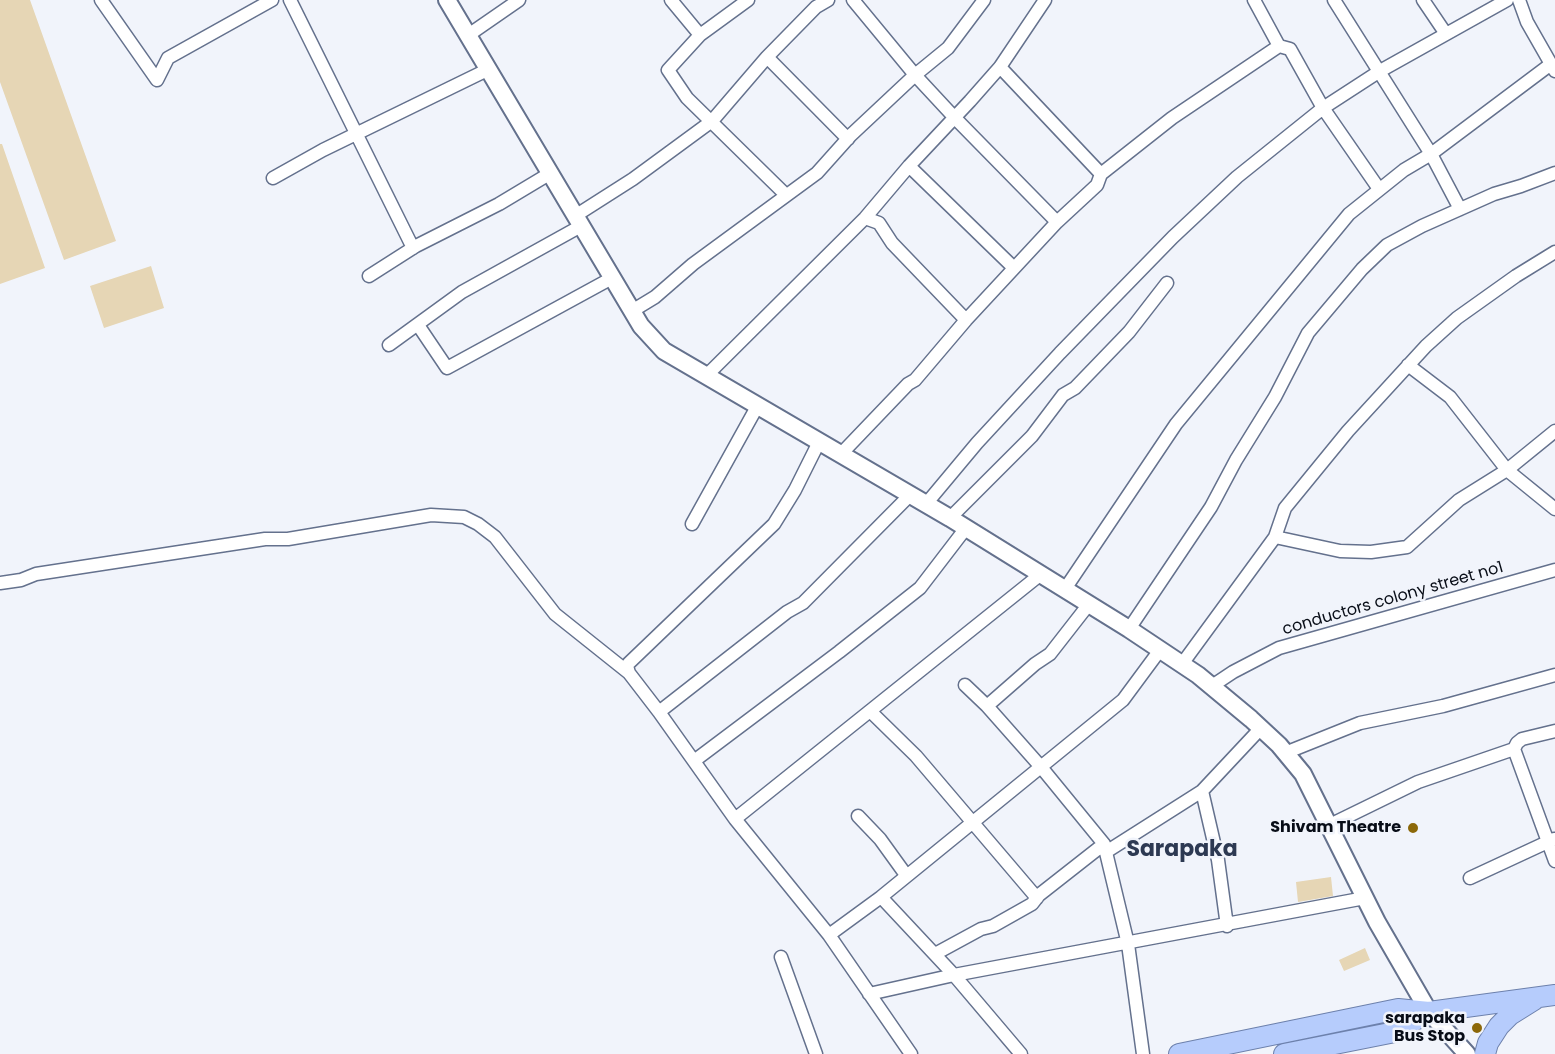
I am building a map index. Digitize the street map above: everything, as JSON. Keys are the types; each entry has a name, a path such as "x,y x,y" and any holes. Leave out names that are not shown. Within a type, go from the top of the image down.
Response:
{"highway":[{"path":"1179,1054 1398,1009 1429,1012 1548,996"},
{"path":"1485,1054 1488,1043 1499,1026 1510,1015 1548,996"},
{"path":"1284,1054 1395,1032 1429,1012"}],"main road":[{"path":"447,0 641,326 664,351 926,504 1129,629 1212,686 1261,728 1303,774 1365,898 1429,1012 1467,1054"}],"street":[{"path":"101,0 157,80 168,58 272,0"},
{"path":"290,0 413,248"},
{"path":"467,36 519,0"},
{"path":"671,0 700,35"},
{"path":"748,0 700,35 668,70 687,98 786,195"},
{"path":"389,345 462,292 578,221 712,121 814,3 828,0"},
{"path":"853,0 915,75 1057,222"},
{"path":"632,311 655,297 693,264 817,173 848,139 915,75 948,48 984,0"},
{"path":"706,376 865,218 909,166 1000,67 1045,0"},
{"path":"1254,0 1279,46 1290,49 1323,108 1379,189"},
{"path":"1334,0 1431,154 1460,209"},
{"path":"1423,0 1446,34"},
{"path":"926,504 1022,394 1173,237 1237,177 1323,108 1380,71 1508,0"},
{"path":"1065,589 1176,424 1349,214 1404,170 1431,154 1551,59 1527,22 1519,0"},
{"path":"841,454 908,384 915,380 966,320 1057,222 1097,185 1101,174 1173,118 1279,46"},
{"path":"767,57 848,139"},
{"path":"1000,67 1101,174"},
{"path":"273,178 487,70"},
{"path":"909,166 1014,268"},
{"path":"1129,629 1211,507 1236,460 1275,397 1308,333 1362,269 1388,245 1422,226 1494,194 1555,173"},
{"path":"369,276 413,248 499,204 549,174"},
{"path":"865,218 879,223 892,243 966,320"},
{"path":"1182,664 1275,537 1285,508 1348,431 1426,346 1457,318 1516,276 1555,252"},
{"path":"418,325 447,368 612,278"},
{"path":"950,519 1032,436 1063,395 1075,388 1129,332 1167,283"},
{"path":"1408,365 1450,397 1506,470 1555,509"},
{"path":"692,524 758,405"},
{"path":"1275,537 1340,551 1388,551 1407,548 1459,500 1506,470 1555,431"},
{"path":"629,673 627,666 629,663 774,524 819,442"},
{"path":"659,712 787,612 803,603 910,495"},
{"path":"0,583 21,580 36,574 265,538 288,539 432,515 464,517 478,524 495,537 555,614 629,673 735,819 829,935 911,1054"},
{"path":"693,761 839,652 920,588 966,528"},
{"name":"conductors colony street no1","path":"1212,686 1233,672 1280,648 1555,570"},
{"path":"735,819 1041,574"},
{"path":"987,706 1035,664 1050,654 1089,604"},
{"path":"829,935 881,897 1123,700 1160,650"},
{"path":"1285,753 1360,723 1443,706 1555,675"},
{"path":"965,685 987,706 1041,767 1105,848 1128,944 1143,1054"},
{"path":"870,711 916,756 1037,898"},
{"path":"935,954 1032,904 1039,895 1105,848 1202,791 1261,728"},
{"path":"1330,825 1418,782 1514,749 1522,739 1555,731"},
{"path":"1514,749 1551,840 1555,861"},
{"path":"1202,791 1218,860 1227,926"},
{"path":"858,816 880,838 906,875"},
{"path":"1470,878 1551,840"},
{"path":"881,897 954,975 1021,1054"},
{"path":"869,994 954,975 1227,926 1365,898"},
{"path":"781,957 816,1054"}],"building":[{"path":"0,0 30,0 116,241 64,260 0,82"},
{"path":"0,144 2,144 45,268 0,284"},
{"path":"151,266 164,308 104,328 90,286"},
{"path":"1331,877 1333,896 1298,902 1296,882"},
{"path":"1365,948 1370,960 1344,971 1339,960"}],"place":[{"name":"Shivam Theatre","path":"1413,828"},
{"name":"sarapaka Bus Stop","path":"1477,1028"}],"district":[{"name":"Sarapaka","path":"1182,850"}]}
